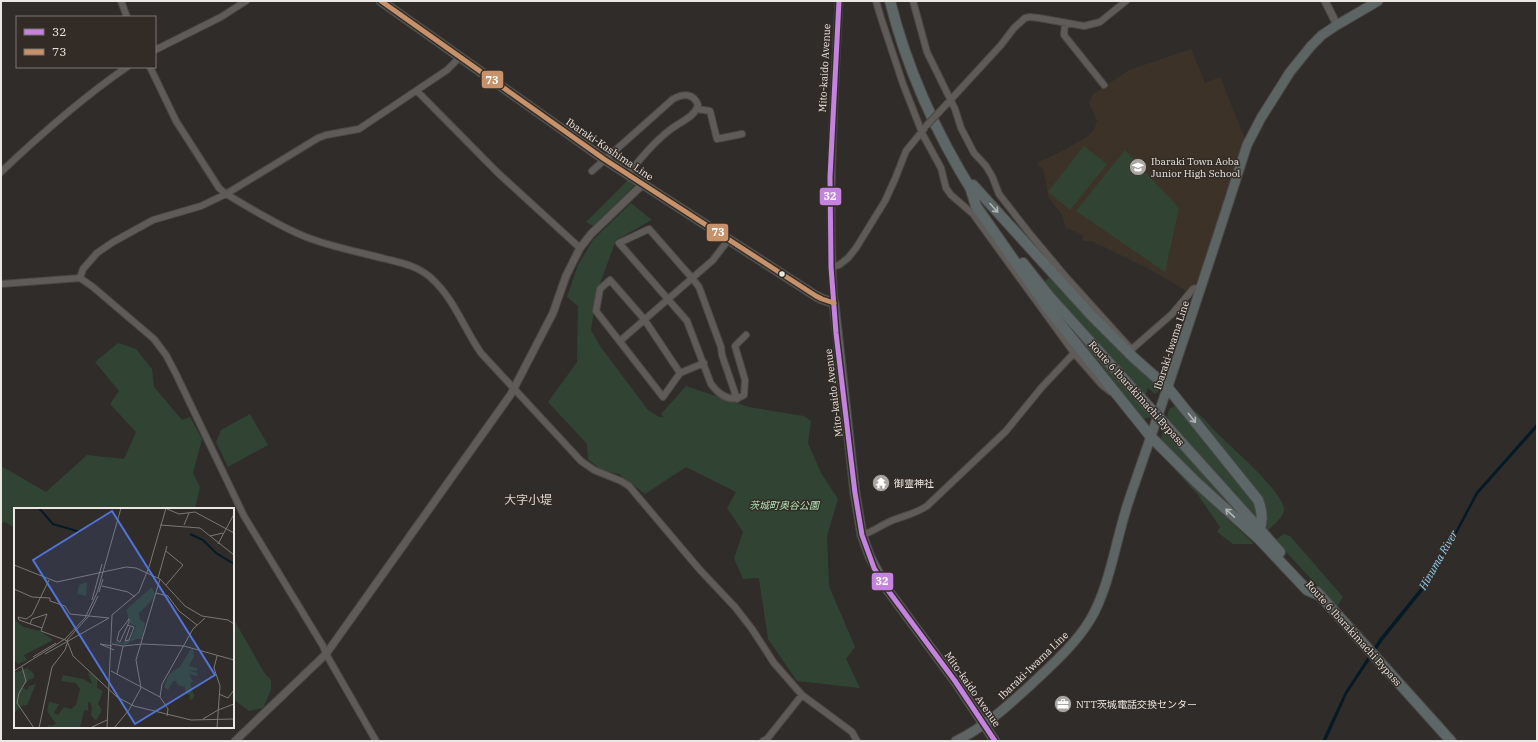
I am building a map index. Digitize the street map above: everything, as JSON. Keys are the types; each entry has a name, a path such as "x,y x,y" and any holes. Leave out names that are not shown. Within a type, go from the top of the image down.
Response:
{"highway":[{"name":"Route 6 Ibarakimachi Bypass","path":"890,1 902,42 927,106 958,168 1002,236 1049,296 1165,424 1261,534 1321,596 1451,741"},
{"path":"958,168 1090,314 1168,388 1258,500 1262,513 1261,534"},
{"path":"971,190 976,206 1046,306 1152,437 1196,482 1261,534"}],"main road":[{"name":"Ibaraki-Kashima Line","path":"382,1 604,159 816,296 834,303"},
{"name":"Ibaraki-Iwama Line","path":"956,741 984,725 1008,706 1074,643 1089,621 1104,591 1122,522 1152,437 1253,131 1290,72 1316,40 1337,25 1378,1"},
{"name":"Mito-kaido Avenue","path":"834,303 855,493 862,535 874,568 887,589 955,681 995,741"}],"street":[{"path":"121,1 127,16"},
{"path":"156,50 221,17 246,1"},
{"name":"Mito-kaido Avenue","path":"834,303 831,267 830,177 839,1"},
{"path":"876,1 903,84 941,168 946,188 973,214 1074,353 1102,386 1118,395"},
{"path":"913,1 927,52 951,101 966,138 974,153 989,171 999,194 1057,267 1133,354 1172,314 1193,289 1201,287"},
{"path":"831,267 839,265 848,258 856,248 885,201 906,151 924,128 951,101 1024,18 1030,16 1084,26 1094,25 1126,1"},
{"path":"1325,1 1337,25"},
{"path":"1066,23 1064,35 1104,85"},
{"path":"80,278 83,269 87,264 105,247 113,242 153,220 201,206 226,194 318,138 326,135 359,129 447,70 460,57"},
{"path":"1,172 71,108 92,91 126,68"},
{"path":"150,68 179,125 219,188 226,194 307,237 353,251 405,264 422,271 444,290 455,306 472,340 481,353 581,461 594,470 621,481 634,492 700,570 735,607 752,629 774,663 802,695 852,732 857,741"},
{"path":"417,91 498,173 580,248"},
{"path":"592,171 673,99 680,95 690,95 697,102 694,113 659,139 646,151 628,174"},
{"path":"696,109 710,111 717,139 742,134"},
{"path":"235,741 326,654 515,389 553,313 569,268 580,248 591,234 643,184"},
{"path":"737,399 704,298 692,278 649,229 619,243 668,298 689,325 711,384 716,390 730,399 737,399 744,395 746,386 745,380 735,346 746,335"},
{"path":"620,341 713,260 729,239"},
{"path":"1,284 80,278 93,287 154,339 166,355 241,511 323,646 326,654 376,741"},
{"path":"680,373 644,319 610,280 600,289 596,311 663,396 680,373 704,363"},
{"path":"862,535 869,533 891,521 918,512 927,506 1006,431 1042,387 1074,353"},
{"path":"763,741 767,739 802,695"}],"shaded area":[{"name":"Ibaraki Town Aoba Junior High School","path":"1191,49 1205,83 1220,77 1245,139 1198,280 1190,289 1185,290 1149,269 1092,241 1083,241 1083,235 1066,228 1062,215 1048,197 1044,171 1037,163 1087,137 1095,128 1096,123 1098,122 1089,103 1092,95 1129,70"}],"green space":[{"path":"1084,146 1107,164 1070,210 1048,192"},
{"path":"1125,150 1179,208 1165,272 1076,211"},
{"path":"628,180 636,184 593,226 586,222"},
{"name":"茨城町奥谷公園","path":"631,203 652,220 616,240 598,289 591,330 600,346 648,410 659,417 664,417 661,414 686,386 749,407 804,416 811,421 808,443 821,473 838,499 827,536 829,586 855,647 846,659 860,688 797,681 768,639 759,578 743,579 734,558 743,532 727,508 736,492 686,467 645,494 619,474 601,470 588,459 587,444 548,402 577,362 578,306 567,297 578,265 593,240"},
{"path":"1051,276 1156,383 1159,390 1155,394 1148,388 1145,396 1044,282"},
{"path":"1036,287 1150,414 1149,418 1141,419"},
{"path":"118,343 136,349 152,369 154,387 182,420 190,417 202,439 193,473 200,487 195,508 14,508 14,527 5,522 1,523 1,466 46,492 87,455 124,459 136,432 110,404 119,391 95,362"},
{"path":"1177,405 1257,504 1258,523 1166,421 1169,409"},
{"path":"1188,406 1201,416 1256,470 1281,500 1284,508 1283,515 1268,530 1266,527 1266,514"},
{"path":"250,414 268,445 228,467 216,442 221,430"},
{"path":"1163,429 1251,526 1160,443"},
{"path":"1174,469 1176,469 1254,544 1233,544 1217,532 1220,527 1198,495"},
{"path":"1284,534 1290,536 1343,597 1337,607 1275,540"},
{"path":"234,620 265,674 271,680 271,690 263,708 249,711 234,700"}],"water":[{"path":"1537,423 1537,428 1478,494 1426,587 1383,640 1347,694 1326,741 1322,741 1345,692 1380,638 1423,585 1453,536 1476,492"}],"transit line":[{"name":"73","path":"381,1 604,159 816,296 834,303"},
{"name":"32","path":"839,1 830,177 831,267 836,333 855,493 862,535 874,568 887,589 955,681 995,741"}],"place":[{"name":"Ibaraki Town Aoba Junior High School","path":"1138,167"},
{"name":"御霊神社","path":"881,483"},
{"name":"NTT茨城電話交換センター","path":"1063,704"}],"district":[{"name":"大字小堤","path":"528,500"}],"water label":[{"name":"Hinuma River","path":"1438,560"}]}
